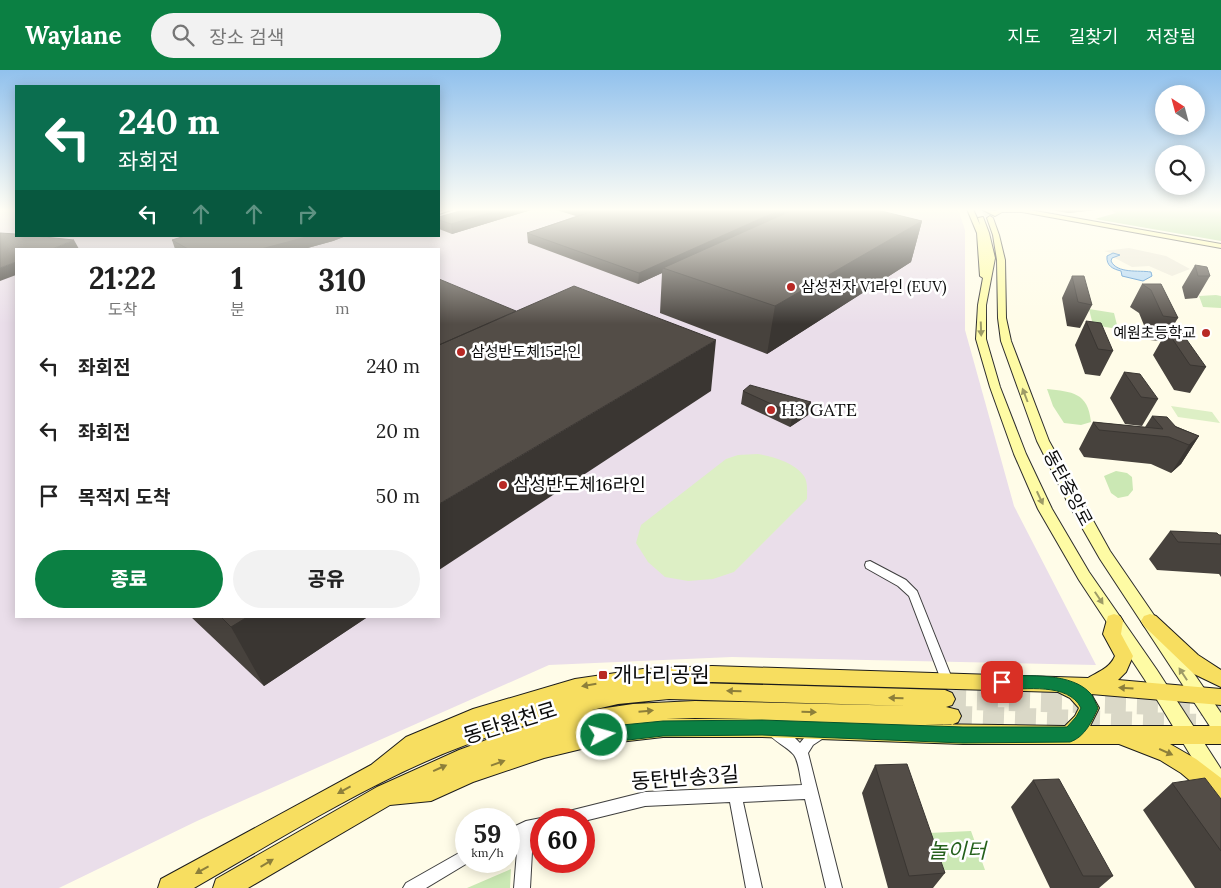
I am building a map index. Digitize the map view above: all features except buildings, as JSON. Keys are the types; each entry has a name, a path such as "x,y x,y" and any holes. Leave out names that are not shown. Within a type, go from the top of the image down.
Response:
{"main road":[{"path":"1091,686 1118,670 1122,665 1124,656 1112,634 1114,621"},
{"path":"1150,621 1194,662 1221,679"},
{"path":"1057,684 1074,690 1085,699 1090,708 1082,722 1070,734"},
{"path":"948,699 1057,684 1221,697"},
{"name":"동탄원천로","path":"170,888 378,772 486,728 534,714 618,696 669,691 718,690 948,699"},
{"name":"동탄원천로","path":"225,888 423,775 486,749 544,730 612,715 664,710 948,699"},
{"path":"385,795 431,790 469,773 544,748 588,738 663,728 762,728 963,735 1102,733 1221,735"},
{"path":"1102,733 1142,742 1168,752 1183,760 1221,792"}],"street":[{"path":"981,247 985,281"},
{"path":"985,281 990,258 988,247"},
{"name":"동탄중앙로","path":"998,247 1001,260 1002,318 1006,341 1043,440 1105,556 1221,728"},
{"path":"1001,284 1010,264 1007,247"},
{"name":"동탄중앙로","path":"985,281 981,339 987,363 1006,419 1045,509 1084,576 1161,691 1221,787"},
{"path":"870,565 902,583 913,594 948,699"},
{"path":"762,728 778,734 801,753 834,888"},
{"path":"801,753 812,736 828,730"},
{"name":"동탄반송3길","path":"595,811 645,799 810,792"},
{"path":"735,795 754,888"},
{"path":"520,831 530,827"},
{"path":"522,888 526,828"},
{"path":"411,888 455,862"}],"shaded area":[{"path":"0,247 965,247 965,330 1014,506 1096,665 732,657 549,665 197,821 59,888 0,888"},
{"path":"1129,248 1166,256 1190,269 1172,276 1149,266 1132,267 1113,257 1119,255 1104,251"}],"green space":[{"path":"1199,296 1221,296 1221,308 1203,307"},
{"path":"1089,309 1114,313 1118,329 1093,325"},
{"path":"1047,389 1077,395 1086,405 1091,422 1081,425 1064,423 1053,406"},
{"path":"1171,406 1212,412 1220,423 1178,417"},
{"path":"758,454 783,461 800,471 806,481 807,499 734,572 713,579 688,581 665,577 648,562 636,543 641,525 726,459 738,455"},
{"path":"1116,471 1127,473 1132,477 1133,490 1128,496 1118,498 1111,493 1104,476"},
{"name":"놀이터","path":"971,831 985,870 943,870 929,833"},
{"path":"502,873 511,873 510,888 467,888"}],"water":[{"path":"1113,253 1120,255 1112,258 1111,261 1118,268 1129,271 1151,272 1152,276 1143,281 1122,276 1121,271 1109,265 1107,256"}],"tunnel":[{"path":"945,699 1221,706"},
{"path":"951,716 1221,725"}],"place":[{"name":"삼성전자 V1라인 (EUV)","path":"791,287"},
{"name":"예원초등학교","path":"1206,333"},
{"name":"삼성반도체15라인","path":"461,352"},
{"name":"H3 GATE","path":"771,410"},
{"name":"삼성반도체16라인","path":"503,485"},
{"name":"개나리공원","path":"603,675"}],"route":[{"path":"602,735 663,728 762,728 963,735 1070,734 1082,722 1090,708 1085,699 1074,690 1057,684 1002,682"}]}
